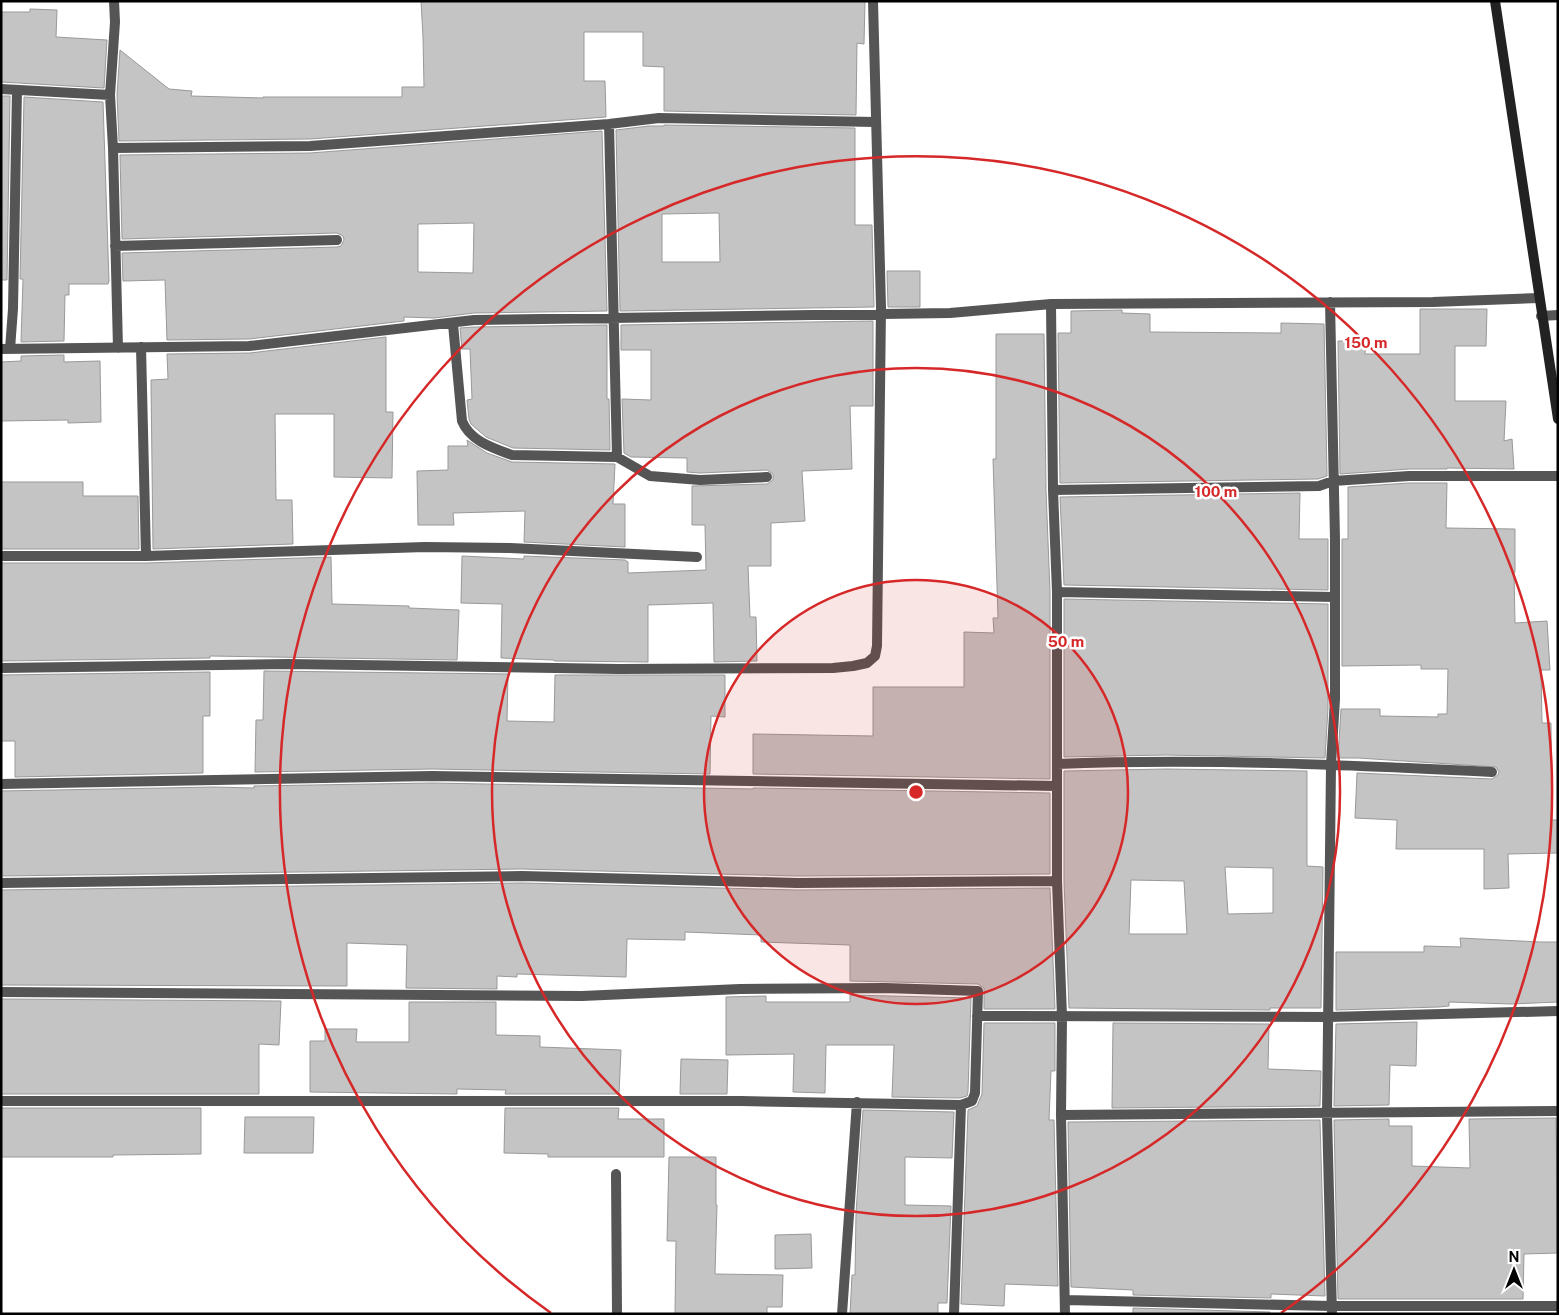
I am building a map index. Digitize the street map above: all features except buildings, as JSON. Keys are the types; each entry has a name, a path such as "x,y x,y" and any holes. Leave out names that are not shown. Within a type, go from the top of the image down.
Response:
{"street":[{"path":"114,1 115,22 110,95 118,348"},
{"path":"1,668 288,664 619,669 769,669 833,668 867,663 875,656 878,628 880,315 873,1"},
{"path":"1494,1 1558,419"},
{"path":"1,89 110,95"},
{"path":"17,90 13,309 6,349 249,346 453,324 474,320 880,315 950,313 1051,304 1433,302 1538,298"},
{"path":"113,148 310,146 609,124 659,118 876,122"},
{"path":"609,124 617,457"},
{"path":"115,246 337,240"},
{"path":"1330,302 1335,539 1335,699 1331,765 1327,1114 1331,1310"},
{"path":"1051,304 1056,592 1057,881 1062,1017 1061,1115 1065,1314"},
{"path":"1541,316 1558,315"},
{"path":"453,324 462,422 465,430 472,437 496,450 512,455 617,457 650,476 700,480 767,477"},
{"path":"142,347 146,556"},
{"path":"1053,490 1319,486 1333,481 1409,476 1558,476"},
{"path":"1,556 146,556 425,547 510,548 697,557"},
{"path":"1056,592 1334,597"},
{"path":"1057,764 1112,762 1331,765 1492,772"},
{"path":"1,784 432,776 1057,786"},
{"path":"1,883 522,876 806,883 1057,881"},
{"path":"1,992 582,996 740,989 885,988 978,991 975,1093 972,1101 961,1105 857,1102 1,1101"},
{"path":"977,1016 1329,1017 1558,1011"},
{"path":"842,1314 857,1102"},
{"path":"954,1314 961,1105"},
{"path":"1061,1115 1558,1112"},
{"path":"616,1174 617,1314"},
{"path":"1065,1300 1331,1310 1558,1306"}]}
